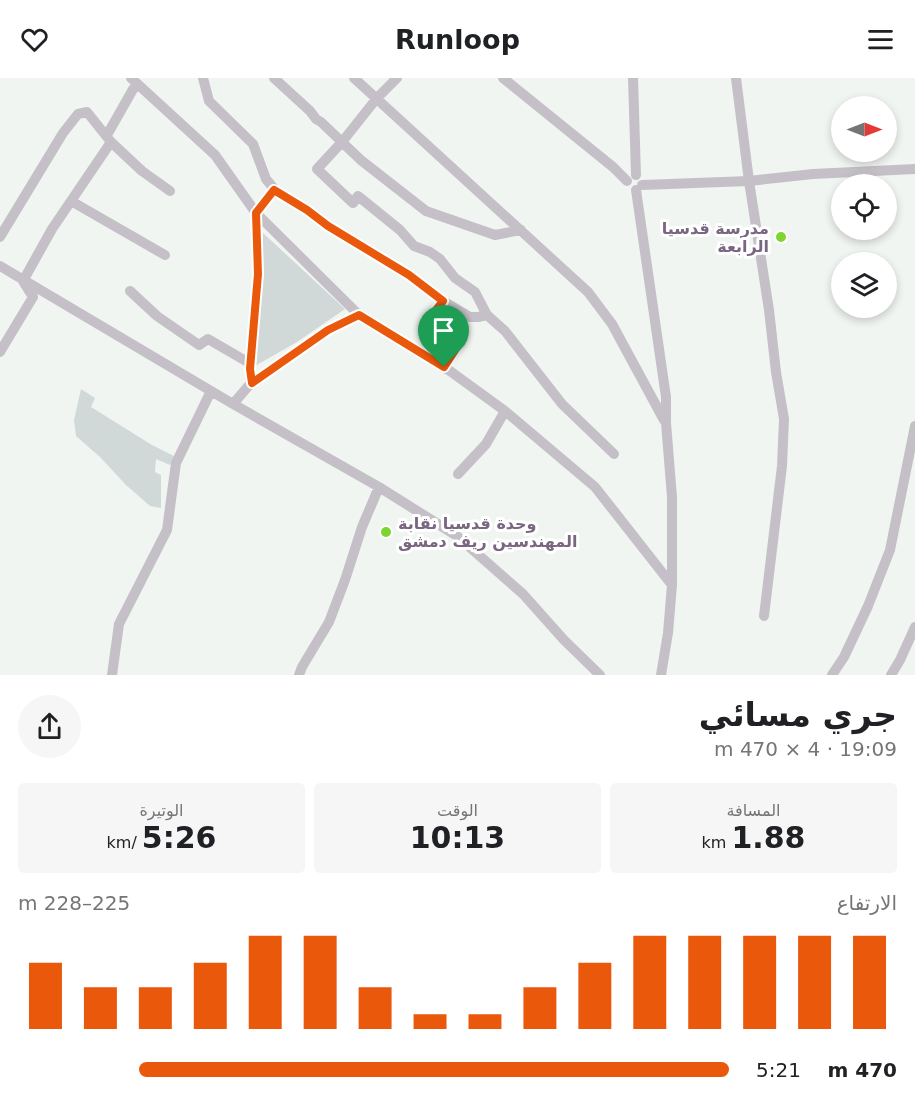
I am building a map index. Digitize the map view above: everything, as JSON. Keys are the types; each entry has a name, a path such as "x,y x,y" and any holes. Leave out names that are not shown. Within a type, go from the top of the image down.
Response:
{"street":[{"path":"203,78 209,101 253,144 266,179 274,190 409,275 443,301 470,317 487,315"},
{"path":"274,78 362,161 426,211 495,235 521,230"},
{"path":"354,78 588,292 612,324 666,423"},
{"path":"397,78 317,168 353,203 358,196 400,230 414,246 440,259 455,278 475,292 487,315 505,331 562,404 614,454"},
{"path":"503,78 635,183 749,181 813,174 915,169"},
{"path":"633,78 635,183 666,397 672,497 672,585 668,633 661,675"},
{"path":"736,78 784,419 782,466 764,616"},
{"path":"23,280 109,139 134,81 215,155 256,213 359,315 444,367 505,411 595,487 672,585"},
{"path":"0,237 63,133 78,114 87,112 109,139 142,171 170,191"},
{"path":"252,383 251,364 258,274 256,213 274,190"},
{"path":"71,201 165,255"},
{"path":"0,266 233,404 379,487 457,536 523,594 564,640 600,675"},
{"path":"0,352 33,297 23,280"},
{"path":"130,291 157,316 199,345 208,339 251,364"},
{"path":"443,301 428,322 458,342 444,367"},
{"path":"233,404 252,383 328,330 359,315"},
{"path":"112,675 119,624 167,530 176,463 212,391"},
{"path":"458,474 486,444 505,411"},
{"path":"832,675 844,657 868,606 890,550 915,426"},
{"path":"299,675 329,622 362,527 379,487"},
{"path":"891,675 915,627"}],"shaded area":[{"path":"263,233 345,309 297,342 255,366"},
{"path":"81,389 95,398 91,407 174,456 170,465 156,459 155,472 161,475 161,508 150,506 76,436 74,420"}],"place":[{"name":"مدرسة قدسيا الرابعة","path":"781,237"},
{"name":"وحدة قدسيا نقابة المهندسين ريف دمشق","path":"386,532"}],"route":[{"path":"274,190 409,275 443,301 428,322 458,342 444,367 359,315 328,330 252,383 250,369 258,274 256,213 274,190"}]}
